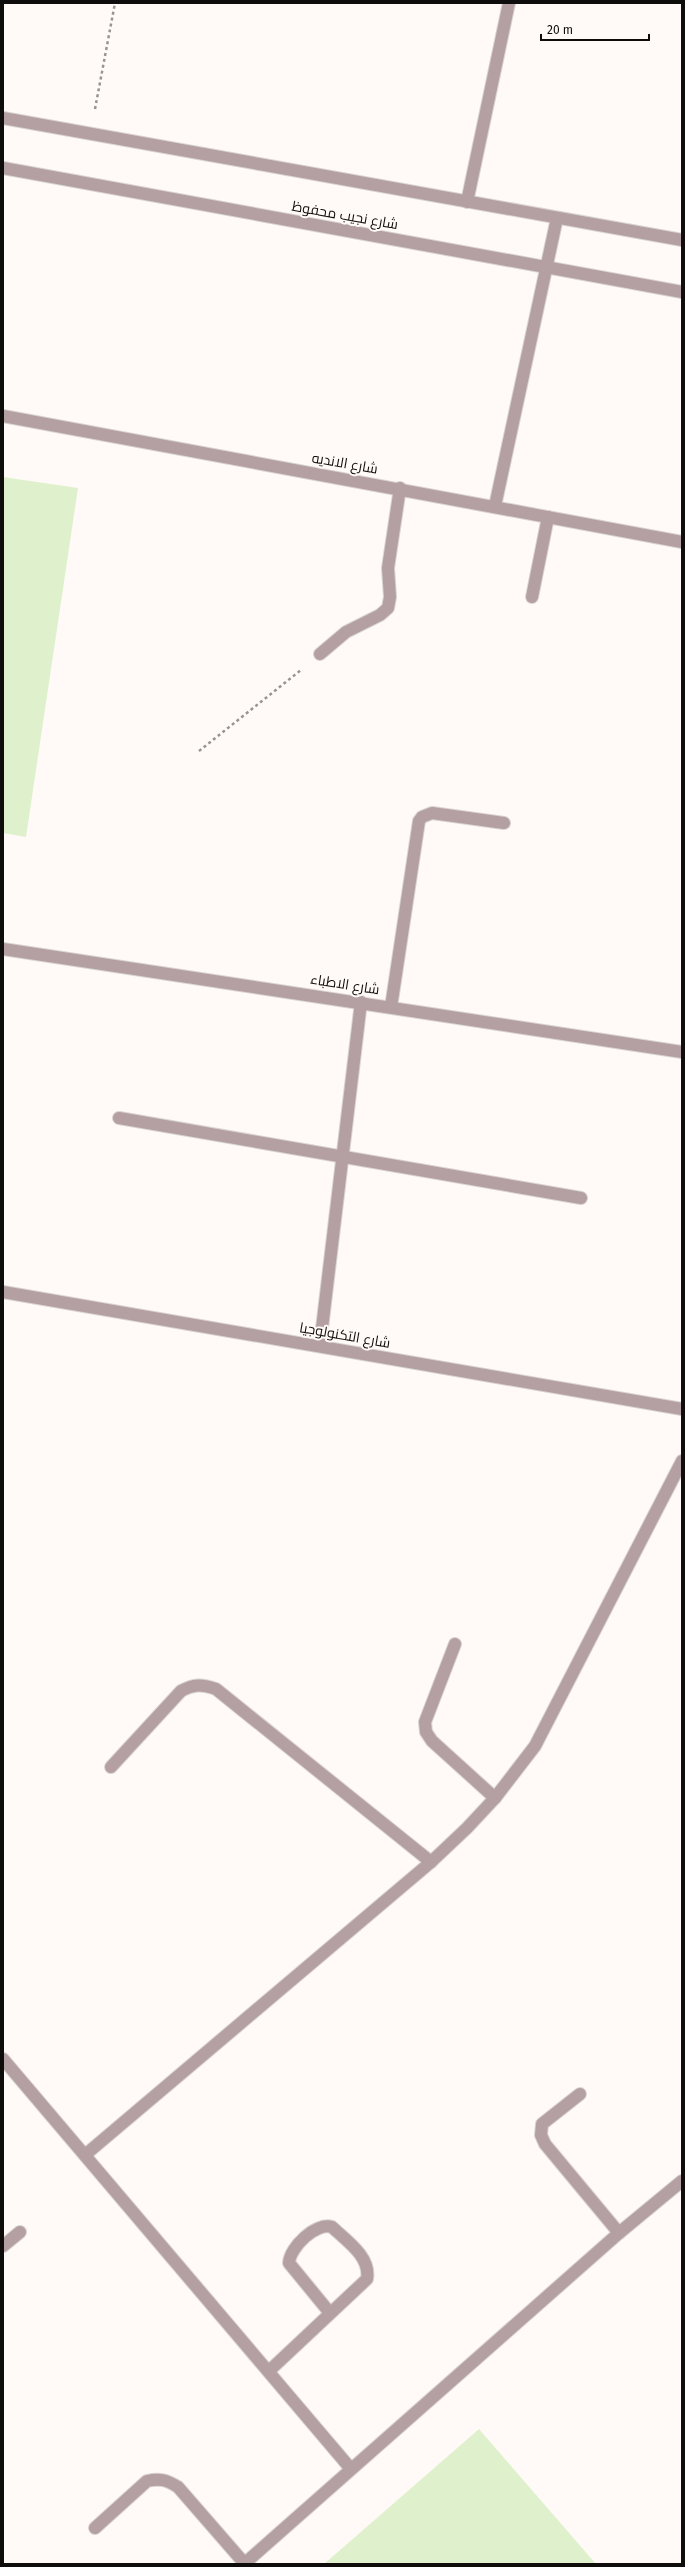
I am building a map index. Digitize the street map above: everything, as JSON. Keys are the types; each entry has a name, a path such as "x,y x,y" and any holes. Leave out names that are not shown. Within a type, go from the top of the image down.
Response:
{"street":[{"path":"466,202 509,3"},
{"path":"3,118 682,240"},
{"name":"شارع نجيب محفوظ","path":"3,168 682,292"},
{"path":"495,506 557,218"},
{"name":"شارع الانديه","path":"3,416 400,488 682,542"},
{"path":"320,654 346,632 380,615 388,608 390,597 388,568 400,488"},
{"path":"532,597 548,517"},
{"path":"391,1007 419,821 422,817 432,814 504,822"},
{"name":"شارع الاطباء","path":"3,949 361,1002 682,1052"},
{"path":"320,1345 361,1002"},
{"path":"119,1118 582,1198"},
{"name":"شارع التكنولوجيا","path":"3,1292 320,1345 682,1409"},
{"path":"85,2155 431,1862 495,1798 519,1770 552,1715 682,1461"},
{"path":"455,1644 425,1722 426,1732 432,1741 495,1798"},
{"path":"111,1766 182,1691 192,1685 204,1685 216,1689 431,1862"},
{"path":"3,2059 351,2469"},
{"path":"580,2094 542,2124 541,2135 545,2144 619,2233"},
{"path":"95,2528 148,2481 158,2478 169,2481 178,2487 244,2564 619,2233 682,2181"},
{"path":"269,2371 367,2279 369,2271 363,2257 332,2227 320,2226 294,2250 290,2256 289,2263 330,2313"},
{"path":"3,2246 20,2232"}],"path":[{"path":"91,134 115,3"},
{"path":"200,751 320,654"}],"green space":[{"path":"3,477 78,488 26,837 3,833"},
{"path":"479,2429 596,2564 324,2564"}]}
